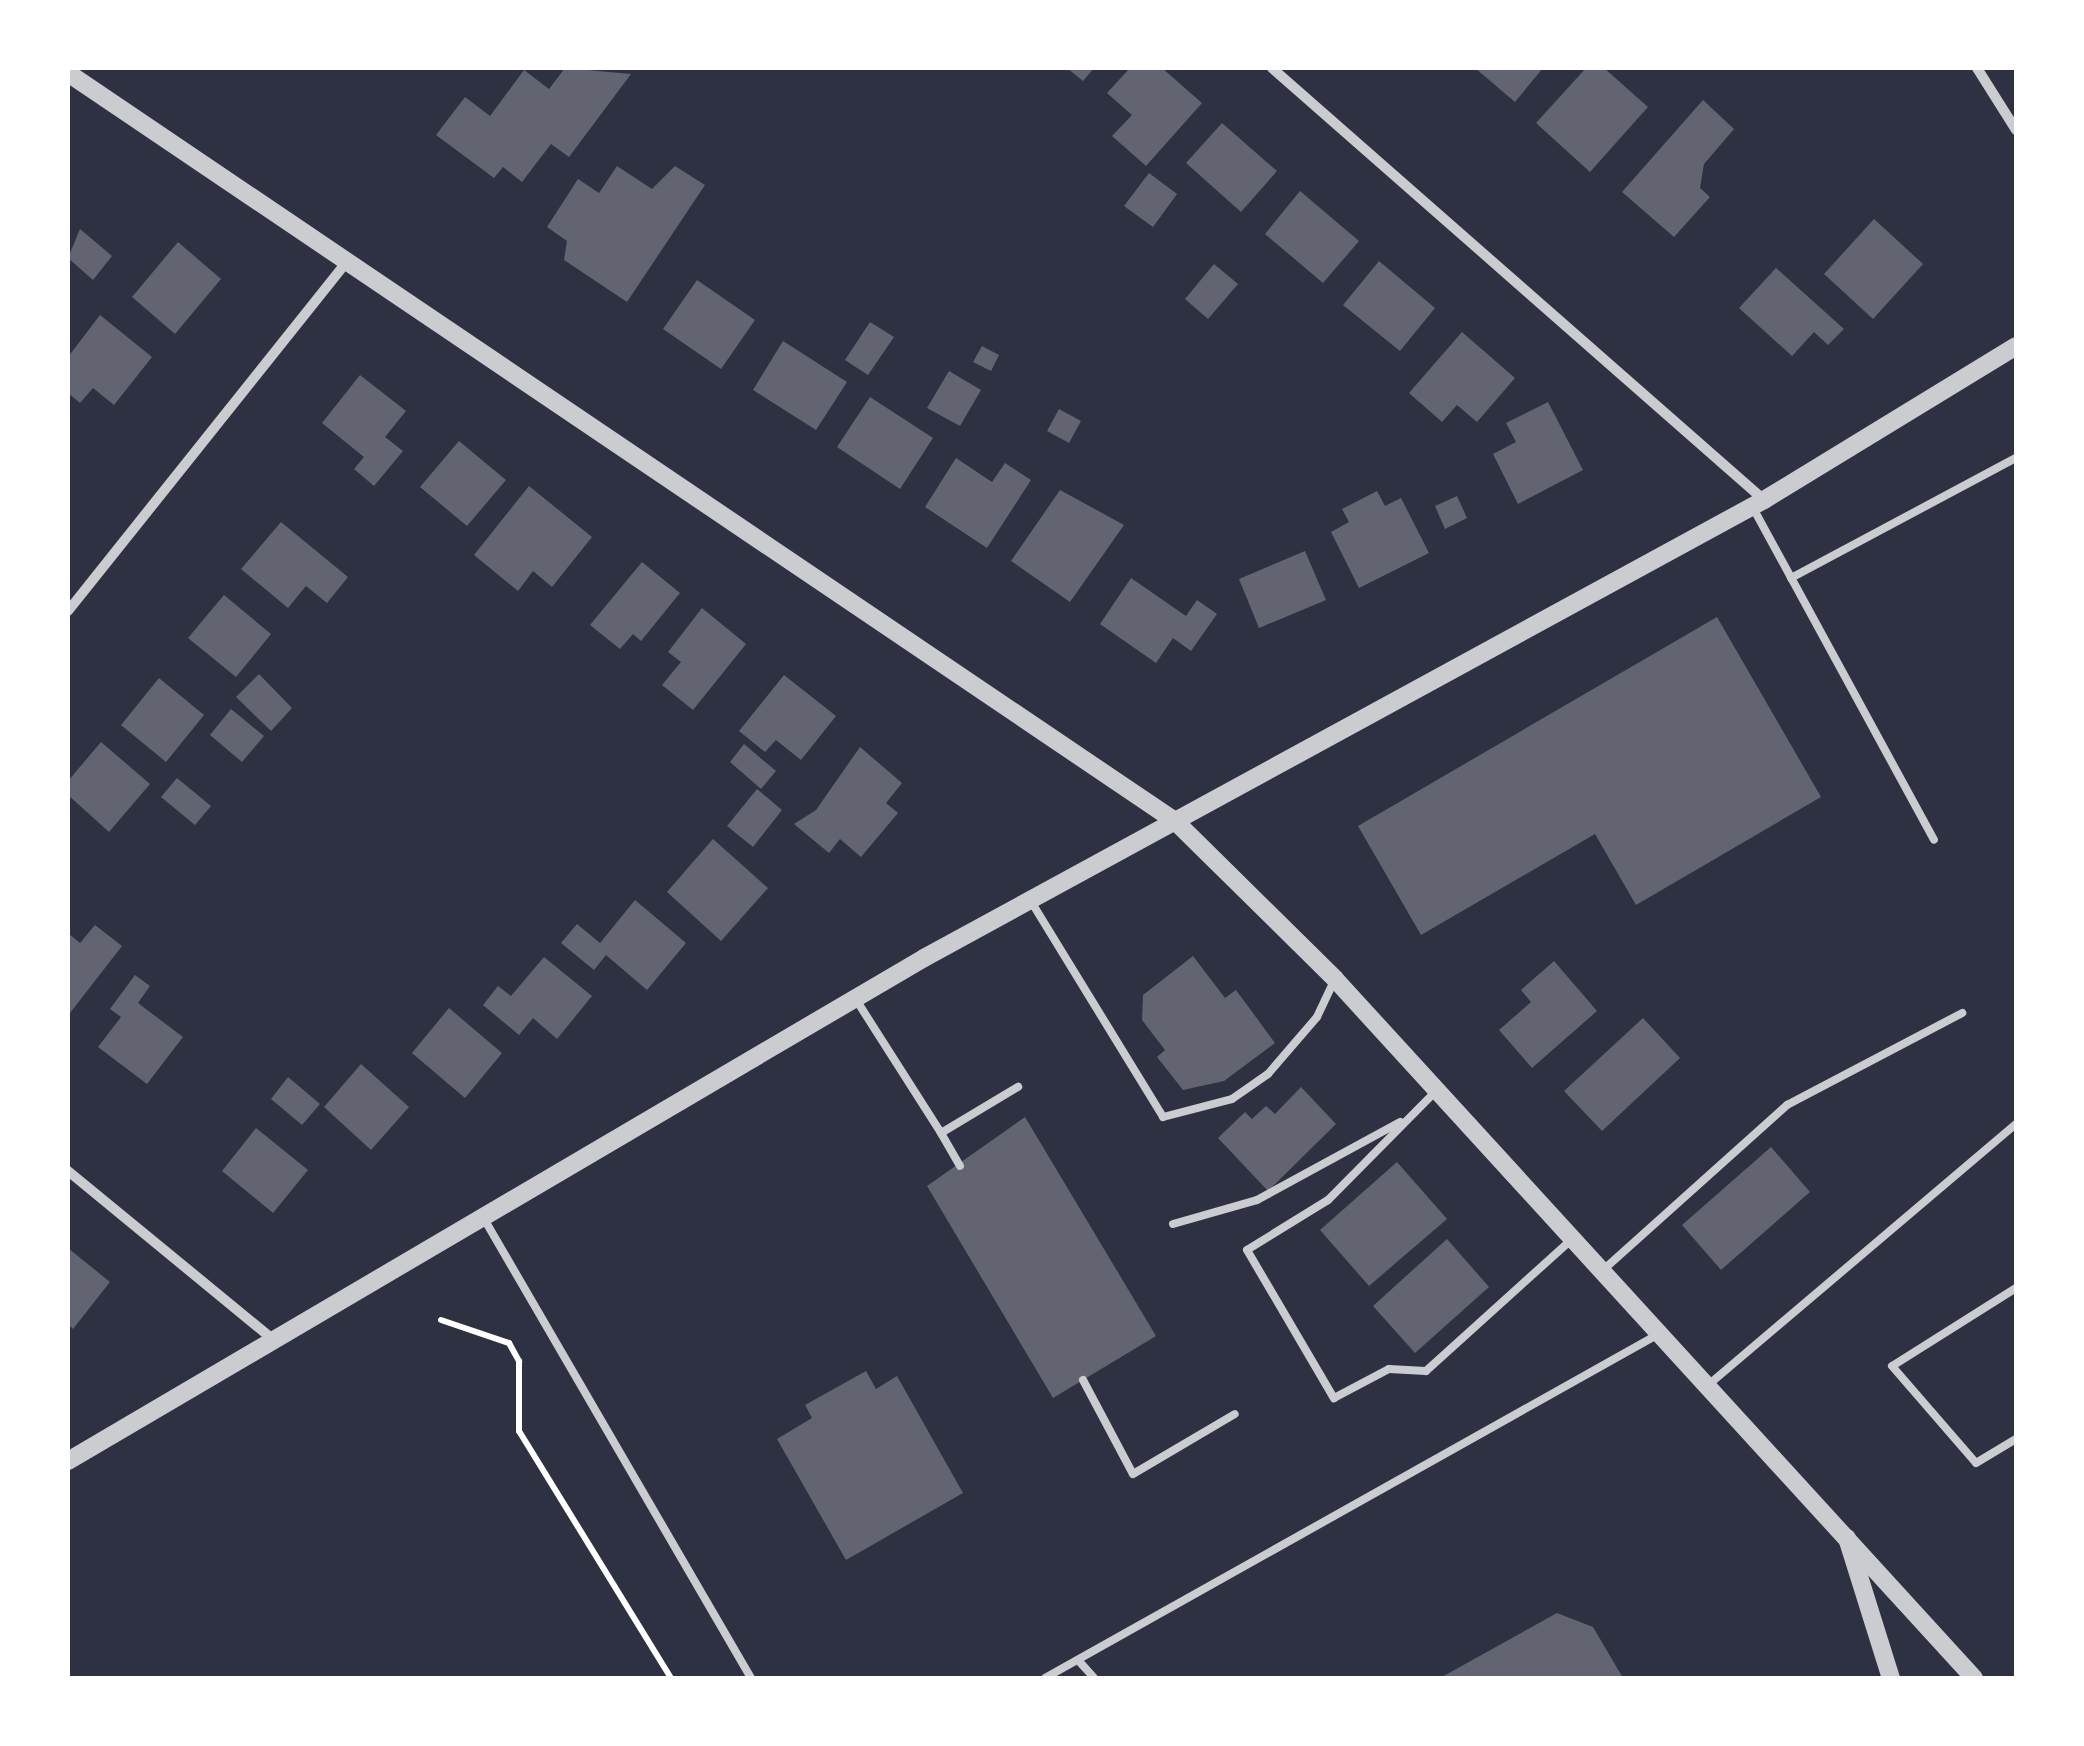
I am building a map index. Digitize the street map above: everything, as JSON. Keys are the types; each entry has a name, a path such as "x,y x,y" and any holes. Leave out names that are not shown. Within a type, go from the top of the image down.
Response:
{"street":[{"path":"1272,68 1758,503"},
{"path":"1977,68 2016,130"},
{"path":"68,74 1175,821 1334,979 1658,1335 1844,1528 1974,1678"},
{"path":"68,611 347,262"},
{"path":"68,1461 856,998 1758,503 2016,346"},
{"path":"68,1171 274,1340"},
{"path":"1844,1528 1891,1678"}],"lane":[{"path":"1791,578 2016,458"},
{"path":"1758,503 1791,578 1934,840"},
{"path":"1030,900 1163,1117 1232,1099 1268,1074 1317,1018 1334,979"},
{"path":"856,998 960,1166"},
{"path":"1602,1271 1787,1105 1962,1013"},
{"path":"942,1133 1018,1086"},
{"path":"1437,1090 1328,1200 1247,1250 1334,1398 1389,1369 1426,1371 1572,1240"},
{"path":"1174,1224 1257,1200 1408,1117"},
{"path":"1707,1386 2016,1124"},
{"path":"482,1216 751,1678"},
{"path":"2016,1288 1892,1366 1976,1463 2016,1439"},
{"path":"1045,1678 1658,1335"},
{"path":"1083,1380 1133,1474 1234,1414"},
{"path":"1078,1660 1094,1678"}],"path":[{"path":"441,1320 509,1343 519,1361 518,1431 670,1678"}],"building":[{"path":"565,68 631,74 569,157 551,144 522,182 503,167 494,178 436,135 465,97 490,116 524,70 549,89"},
{"path":"1067,68 1094,68 1083,81"},
{"path":"1130,68 1162,68 1202,103 1146,166 1112,136 1132,115 1107,93"},
{"path":"1475,68 1543,68 1515,102"},
{"path":"1586,68 1604,68 1648,107 1590,172 1536,123"},
{"path":"1703,100 1734,129 1704,164 1700,188 1710,197 1674,237 1622,192"},
{"path":"1222,123 1277,171 1241,212 1186,163"},
{"path":"617,166 652,189 675,166 705,185 627,302 564,260 567,241 547,227 578,179 599,193"},
{"path":"1149,173 1177,194 1153,227 1124,206"},
{"path":"1300,191 1359,241 1323,283 1265,234"},
{"path":"1874,219 1923,264 1873,319 1824,274"},
{"path":"80,229 112,256 93,280 68,258"},
{"path":"178,242 221,279 175,334 132,297"},
{"path":"1379,261 1435,308 1400,351 1343,305"},
{"path":"1214,264 1238,284 1208,319 1185,299"},
{"path":"1776,268 1844,329 1828,345 1814,332 1792,356 1739,308"},
{"path":"697,280 755,320 721,369 663,329"},
{"path":"100,315 152,357 114,405 93,388 80,403 68,393 68,357"},
{"path":"870,322 894,337 868,375 845,360"},
{"path":"1462,332 1515,378 1477,422 1457,405 1442,422 1409,393"},
{"path":"783,341 847,382 816,430 753,390"},
{"path":"982,346 999,355 991,371 973,362"},
{"path":"949,371 981,390 960,426 927,408"},
{"path":"360,375 406,411 385,437 403,451 374,486 354,469 364,457 322,423"},
{"path":"870,397 933,438 900,489 837,447"},
{"path":"1548,402 1583,470 1518,504 1493,454 1516,442 1506,423"},
{"path":"1059,409 1081,421 1069,443 1047,431"},
{"path":"459,441 506,480 467,526 420,487"},
{"path":"956,458 992,482 1005,463 1031,480 987,548 925,507"},
{"path":"529,486 592,537 552,587 533,571 518,591 474,555"},
{"path":"1060,490 1124,525 1070,602 1011,561"},
{"path":"1377,491 1385,506 1401,498 1429,553 1359,588 1331,532 1349,522 1342,509"},
{"path":"1457,496 1467,518 1445,529 1435,506"},
{"path":"281,522 348,577 327,603 306,586 288,608 241,569"},
{"path":"1305,551 1326,600 1259,628 1239,579"},
{"path":"642,562 680,593 641,641 633,634 620,649 590,625"},
{"path":"1131,578 1186,616 1197,600 1217,614 1191,651 1173,638 1156,663 1100,624"},
{"path":"224,595 271,634 236,677 188,638"},
{"path":"702,608 746,644 693,710 662,685 681,662 668,652"},
{"path":"1717,617 1821,797 1636,905 1595,834 1421,935 1358,826"},
{"path":"259,674 292,708 271,731 236,697"},
{"path":"784,675 836,716 801,760 776,740 765,752 739,731"},
{"path":"159,678 204,715 166,762 121,725"},
{"path":"231,709 264,736 242,762 210,735"},
{"path":"101,742 150,784 109,832 68,795 68,781"},
{"path":"744,744 776,771 761,789 730,762"},
{"path":"860,747 902,783 886,803 898,813 861,857 840,839 829,853 794,824 816,810"},
{"path":"177,778 211,806 195,825 161,797"},
{"path":"757,789 782,810 753,847 727,826"},
{"path":"713,839 768,888 721,941 667,892"},
{"path":"635,900 686,943 647,990 606,955 594,970 561,943 577,924 600,943"},
{"path":"95,925 122,946 70,1013 68,933 80,943"},
{"path":"1193,956 1225,998 1236,990 1275,1043 1224,1081 1183,1090 1157,1057 1165,1050 1142,1020 1143,995"},
{"path":"544,957 592,996 557,1039 533,1018 519,1035 483,1005 498,986 511,996"},
{"path":"1554,961 1597,1011 1532,1068 1499,1030 1531,1002 1521,990"},
{"path":"135,975 150,986 138,1003 183,1037 147,1084 98,1047 121,1017 110,1009"},
{"path":"449,1008 502,1053 465,1098 412,1053"},
{"path":"1643,1018 1680,1058 1602,1131 1564,1091"},
{"path":"361,1064 409,1107 371,1150 324,1107"},
{"path":"288,1077 320,1104 302,1125 271,1099"},
{"path":"1301,1087 1336,1124 1268,1191 1218,1138 1245,1112 1252,1119 1266,1106 1275,1114"},
{"path":"1025,1117 1156,1336 1053,1398 927,1186"},
{"path":"256,1128 308,1170 273,1213 222,1171"},
{"path":"1771,1147 1810,1192 1721,1270 1682,1225"},
{"path":"1397,1162 1447,1219 1369,1286 1320,1230"},
{"path":"1447,1239 1489,1287 1415,1353 1373,1306"},
{"path":"68,1248 110,1282 73,1329 68,1324"},
{"path":"866,1371 876,1389 897,1376 963,1493 846,1560 777,1439 812,1418 805,1405"},
{"path":"1557,1613 1593,1627 1623,1678 1440,1678"}]}
